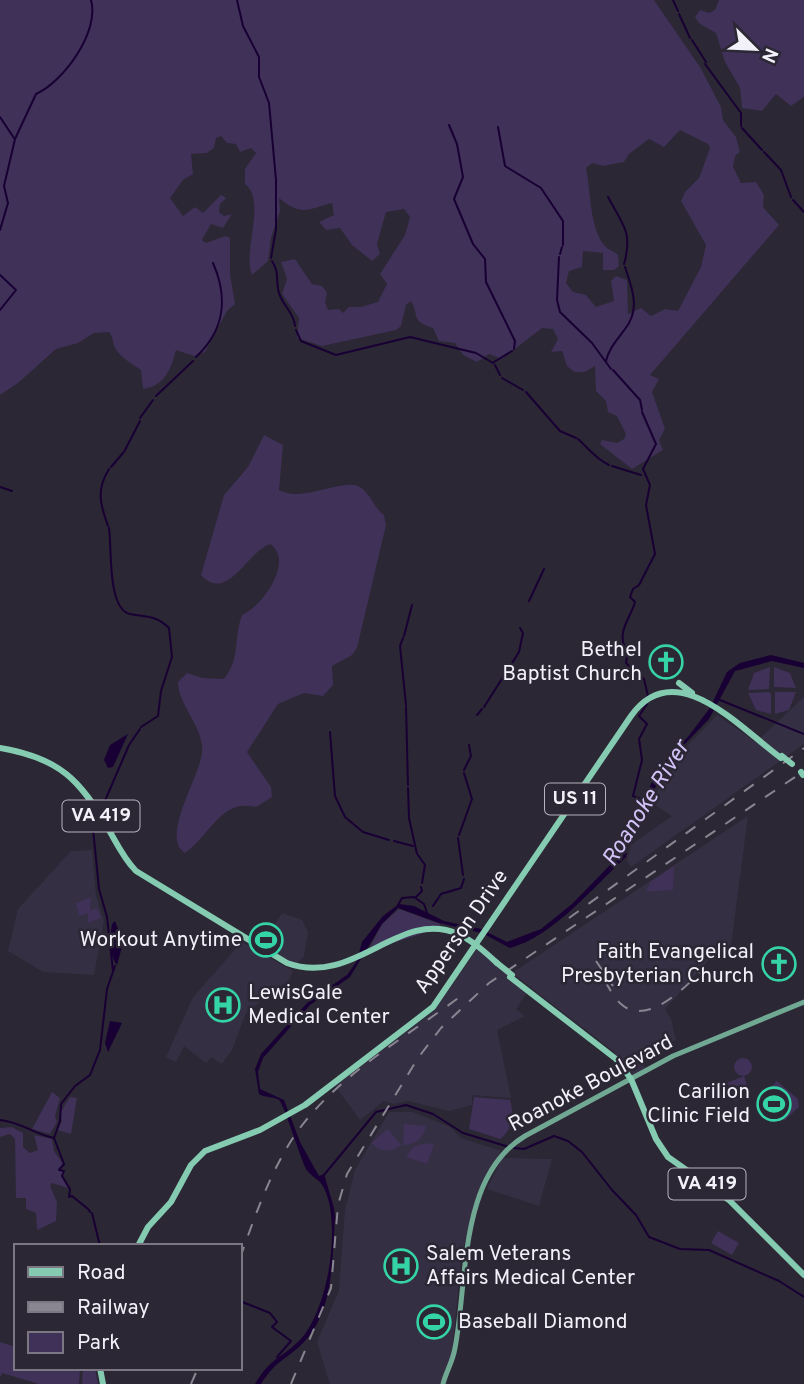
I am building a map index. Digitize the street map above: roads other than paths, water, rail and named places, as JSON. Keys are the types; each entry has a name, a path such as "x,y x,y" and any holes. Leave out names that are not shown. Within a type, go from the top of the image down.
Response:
{"main road":[{"path":"679,683 694,695"},
{"name":"Apperson Drive","path":"139,1244 148,1227 171,1202 191,1165 207,1150 283,1118 431,1009 631,716 649,698 671,691 694,695"},
{"name":"US 11","path":"694,695 803,773"},
{"name":"VA 419","path":"0,750 37,759 63,773 87,798 131,870 285,965 304,972 322,973 412,935 432,931 451,934 476,945 612,1056 632,1079 656,1139 668,1157 729,1200 804,1273"},
{"name":"VA 419","path":"242,938 287,963 323,969 349,962"},
{"name":"Roanoke Boulevard","path":"443,1384 455,1348 469,1237 488,1176 508,1148 673,1056 804,1002"}],"water":[{"name":"Roanoke River","path":"771,655 804,663 804,668 772,661 735,671 709,719 677,752 657,784 628,845 626,857 557,922 526,942 510,948 482,933 439,923 398,908 382,924 350,977 310,1005 263,1058 258,1072 260,1089 284,1100 300,1142 319,1176 324,1174 335,1218 330,1284 321,1316 303,1343 277,1365 261,1384 255,1384 266,1368 300,1340 310,1327 325,1289 332,1244 332,1223 324,1188 306,1169 279,1100 259,1094 255,1069 261,1054 308,1002 347,975 357,961 362,942 383,916 399,904 414,906 444,921 481,929 507,942 541,929 572,904 614,861 652,782 675,747 687,738 710,708 727,672 740,663"},
{"path":"128,734 113,767 108,768 104,760 110,745"},
{"path":"115,921 123,943 117,965 111,946 112,924"},
{"path":"110,1021 122,1023 108,1052 105,1043"}],"waterway":[{"path":"0,230 8,203 4,186 15,139 36,94 57,79 85,41 92,13 91,0"},
{"path":"237,0 243,26 259,57 259,77 269,103 276,180 276,229 271,258"},
{"path":"673,0 678,11"},
{"path":"679,14 690,38"},
{"path":"692,40 706,62"},
{"path":"705,64 741,113 741,126"},
{"path":"0,117 14,138"},
{"path":"449,125 457,144 463,177 454,199 473,244 485,259 486,282 515,341 514,349"},
{"path":"498,127 505,166 541,188 563,221 563,245"},
{"path":"742,128 762,150"},
{"path":"764,152 781,170 791,197"},
{"path":"608,197 627,236 624,264"},
{"path":"793,200 804,212"},
{"path":"560,254 562,247"},
{"path":"559,257 557,300 560,312 592,343 611,369"},
{"path":"272,261 279,294 295,326"},
{"path":"196,357 213,336 221,313 221,288 213,263"},
{"path":"606,361 611,348 633,314 634,298 625,267"},
{"path":"0,275 16,290 0,310"},
{"path":"296,330 301,341 336,355 410,337 476,353 493,363"},
{"path":"494,362 512,351"},
{"path":"156,396 193,361"},
{"path":"495,365 500,375"},
{"path":"613,370 640,400 642,410"},
{"path":"502,378 523,390"},
{"path":"526,392 560,431 576,438"},
{"path":"140,418 153,400"},
{"path":"642,412 656,444 643,469 650,485 646,505 655,554 630,597 635,602 626,624 623,642 625,648 635,652 627,657 626,663 644,679 648,696"},
{"path":"124,452 140,421"},
{"path":"578,439 596,457 609,465"},
{"path":"111,467 123,453"},
{"path":"612,466 641,475"},
{"path":"108,526 101,490 109,469"},
{"path":"0,487 12,491"},
{"path":"109,528 112,576 117,601 123,610 130,614 155,619 169,628 172,657 161,691 158,716 141,727"},
{"path":"529,601 544,569"},
{"path":"404,636 412,605"},
{"path":"484,707 519,652 523,633 520,628"},
{"path":"403,638 400,646 406,705"},
{"path":"720,700 804,734"},
{"name":"Roanoke River","path":"643,800 633,796 642,760 639,739 647,724 639,716 647,704"},
{"path":"406,707 408,785"},
{"path":"477,715 482,709"},
{"path":"101,810 129,745 140,729"},
{"path":"330,732 335,796 345,817 363,832 389,840"},
{"path":"464,770 471,756 469,745"},
{"path":"459,835 472,799 464,773"},
{"path":"408,788 409,818 417,854"},
{"path":"96,825 93,829 99,889 107,917 113,971"},
{"path":"458,838 463,875"},
{"path":"394,841 413,846"},
{"path":"418,855 425,865 422,883"},
{"path":"433,906 441,894 461,888 464,879"},
{"path":"416,897 422,891 421,887"},
{"path":"398,905 402,898 414,897 424,904 428,916"},
{"path":"70,1189 62,1176 64,1171 59,1170 64,1164 54,1138 60,1121 61,1104 75,1086 90,1075 100,1050 107,989 115,966"},
{"path":"324,1175 376,1112 406,1105 433,1114 463,1133 509,1147"},
{"path":"0,1120 54,1138"},
{"path":"514,1148 524,1149 554,1136 568,1141 582,1152 636,1215 649,1237 680,1249 709,1250 779,1281 804,1297"},
{"path":"70,1190 69,1197 72,1196 88,1209"},
{"path":"92,1213 100,1244"},
{"path":"242,1302 270,1313 277,1322 272,1327 291,1341 277,1357"}],"railway":[{"path":"569,918 804,748"},
{"path":"291,1384 331,1288 338,1205 347,1174 418,1058 441,1028 489,983 804,771"},
{"path":"596,961 613,986"},
{"path":"605,981 621,1004 631,1010 642,1011 675,995 701,971"},
{"path":"242,1253 279,1161 314,1111 352,1075 461,996"},
{"path":"191,1384 197,1370"}],"place":[{"name":"Bethel Baptist Church","path":"666,662"},
{"name":"Workout Anytime","path":"266,940"},
{"name":"Faith Evangelical Presbyterian Church","path":"779,964"},
{"name":"LewisGale Medical Center","path":"223,1005"},
{"name":"Carilion Clinic Field","path":"774,1104"},
{"name":"Salem Veterans Affairs Medical Center","path":"401,1266"},
{"name":"Baseball Diamond","path":"434,1322"}]}
